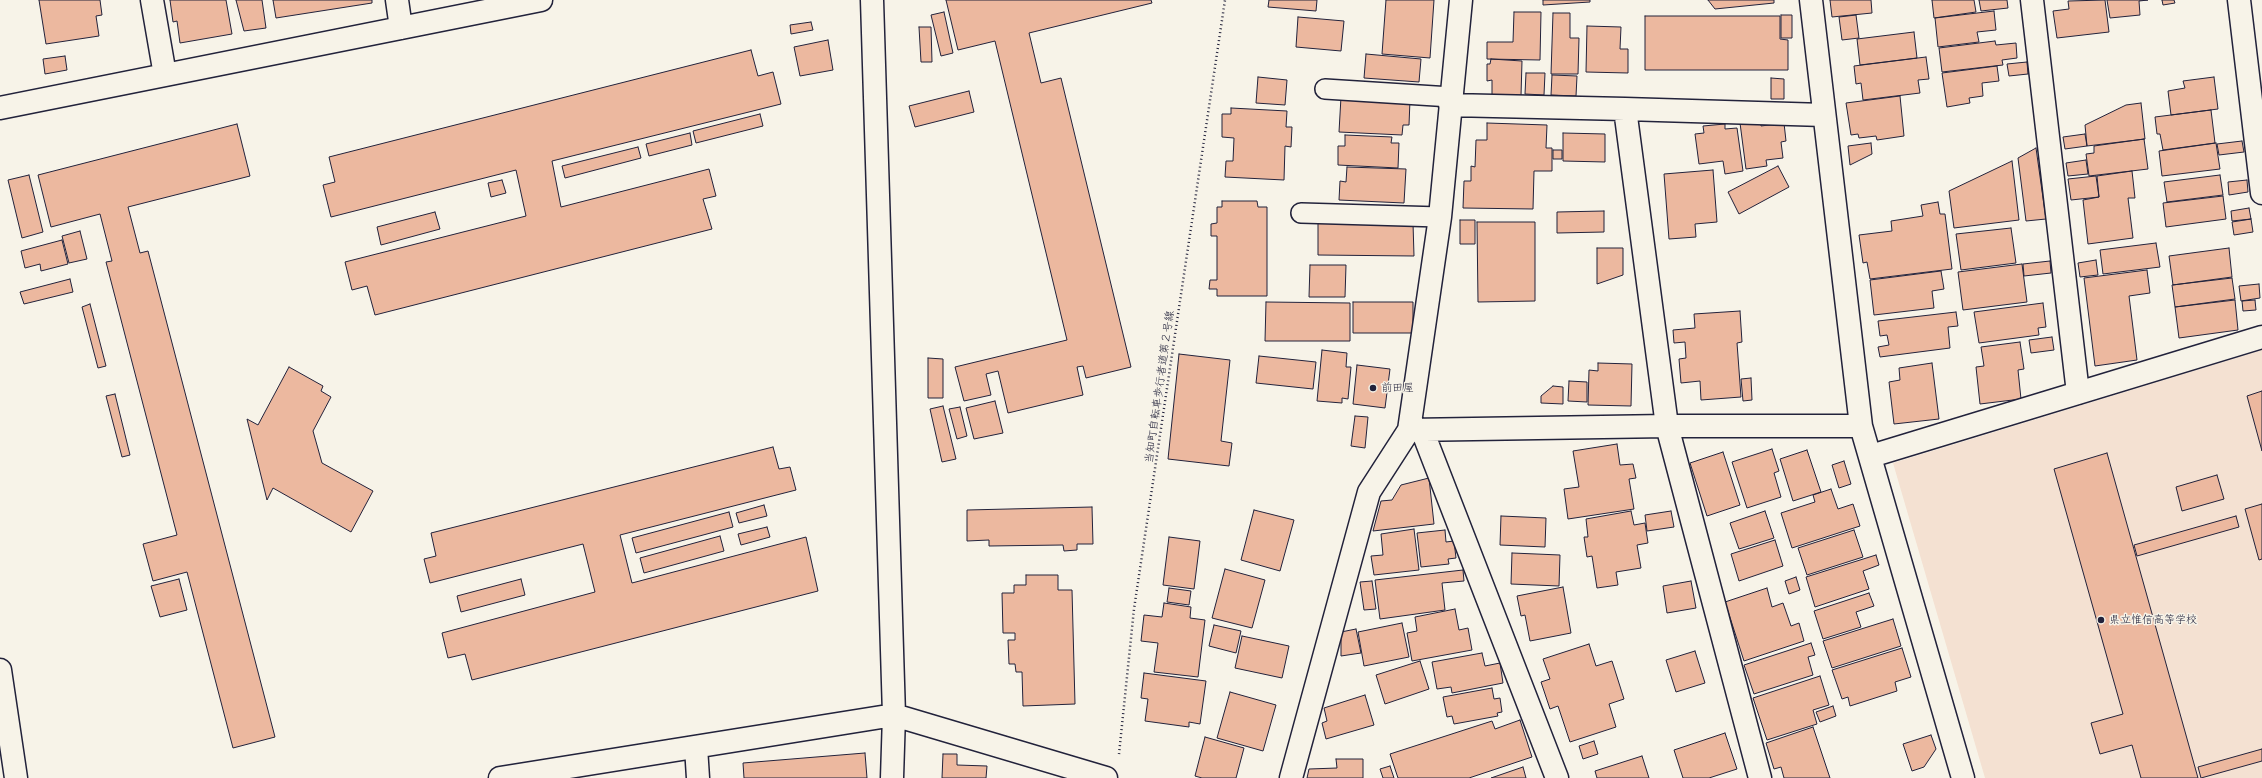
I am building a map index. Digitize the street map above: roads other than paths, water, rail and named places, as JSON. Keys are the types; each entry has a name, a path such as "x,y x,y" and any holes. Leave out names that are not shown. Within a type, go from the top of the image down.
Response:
{"street":[{"path":"152,0 165,75"},
{"path":"397,0 401,28"},
{"path":"0,108 541,0"},
{"path":"872,0 894,715 892,778"},
{"path":"1461,0 1440,217 1415,430 1558,778"},
{"path":"1811,0 1862,426 1959,777"},
{"path":"2032,0 2078,393"},
{"path":"2239,0 2262,193"},
{"path":"1451,101 1625,110 1824,115"},
{"path":"1625,110 1667,426 1760,778"},
{"path":"1871,456 2262,337"},
{"path":"1415,430 1667,426 1862,426"},
{"path":"1291,778 1369,492 1415,430"},
{"path":"0,670 16,778"},
{"path":"508,777 894,715 1106,778"},
{"path":"696,747 698,778"}],"lane":[{"path":"1325,89 1451,101"},
{"path":"1301,213 1440,217"}],"place":[{"name":"前田屋","path":"1373,388"},
{"name":"県立惟信高等学校","path":"2101,620"}]}
